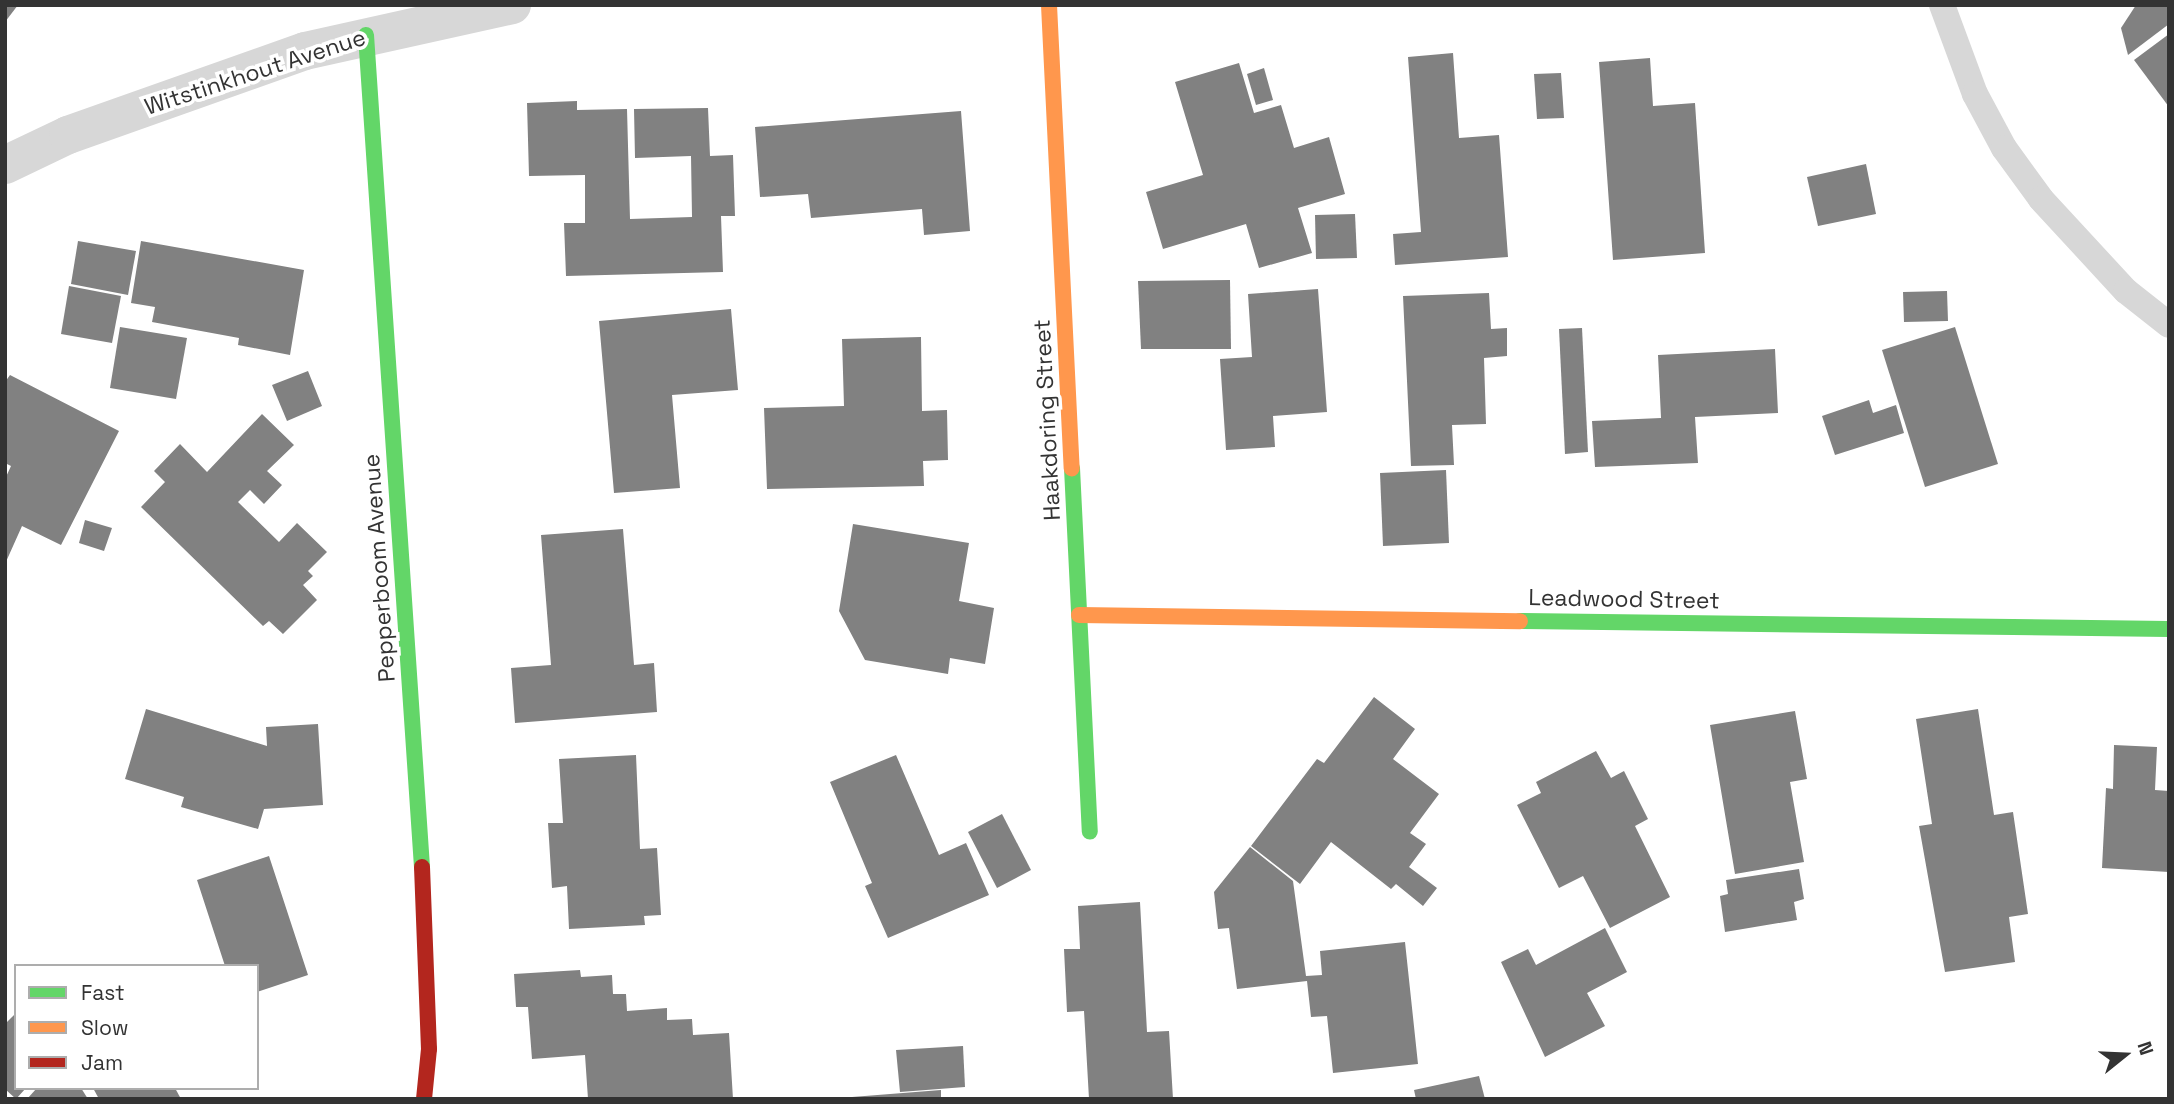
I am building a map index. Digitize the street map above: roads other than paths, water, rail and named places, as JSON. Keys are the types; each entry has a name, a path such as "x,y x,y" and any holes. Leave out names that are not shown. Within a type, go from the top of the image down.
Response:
{"street":[{"name":"Witstinkhout Avenue","path":"5,165 68,135 218,80 366,35 512,5"},
{"name":"Haakdoring Street","path":"1049,5 1090,832"},
{"name":"Pepperboom Avenue","path":"366,35 426,933 429,1049 424,1099"},
{"name":"Leadwood Street","path":"1079,615 2169,629"}],"lane":[{"path":"1942,5 1975,94 2004,148 2041,199 2126,290 2169,325"}]}
